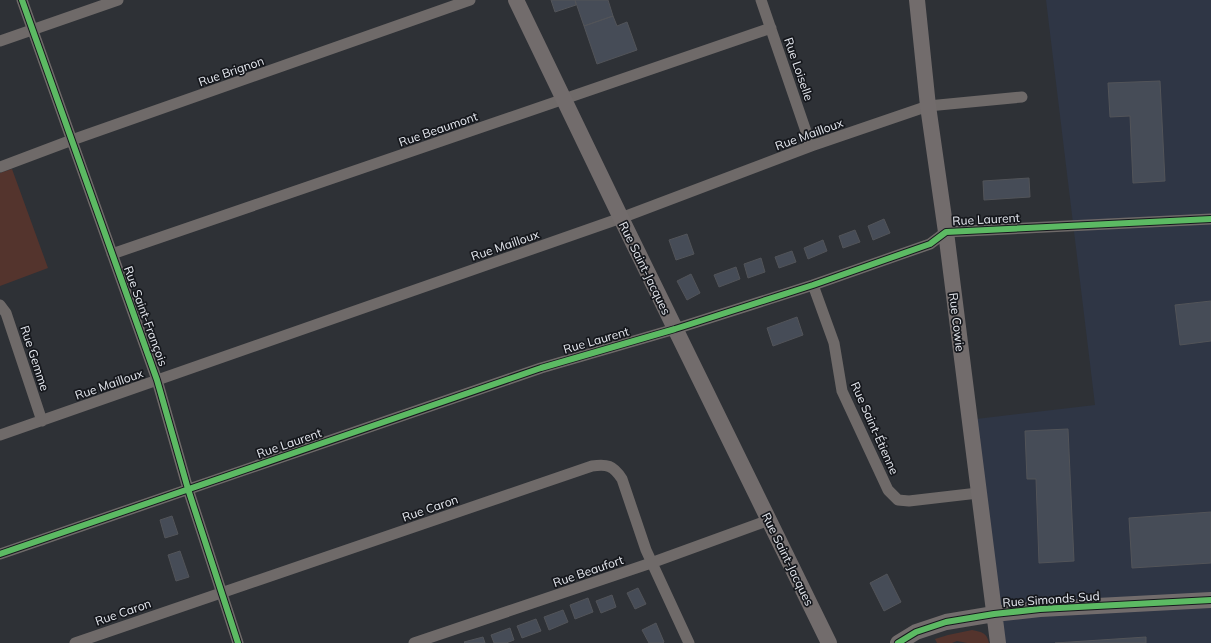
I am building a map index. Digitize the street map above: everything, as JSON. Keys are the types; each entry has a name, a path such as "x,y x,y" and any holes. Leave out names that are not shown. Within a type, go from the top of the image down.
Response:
{"street":[{"name":"Rue Saint-François","path":"22,0 157,380 188,489 238,643"},
{"path":"0,42 118,0"},
{"name":"Rue Brignon","path":"0,167 72,140 470,0"},
{"name":"Rue Saint-Jacques","path":"516,0 829,643"},
{"name":"Rue Loiselle","path":"761,0 811,146"},
{"name":"Rue Cowie","path":"917,0 928,106 946,232 998,643"},
{"name":"Rue Beaumont","path":"112,254 771,28"},
{"name":"Rue Mailloux","path":"0,435 621,218 811,146 928,106 1022,97"},
{"name":"Rue Laurent","path":"0,554 541,368 675,329 813,285 930,244 946,232 1211,219"},
{"name":"Rue Saint-Étienne","path":"813,285 834,343 842,391 888,490 898,500 909,502 978,493"},
{"name":"Rue Gemme","path":"0,305 6,313 42,420"},
{"name":"Rue Caron","path":"75,643 592,466 604,465 615,470 622,479 651,563 689,643"},
{"name":"Rue Beaufort","path":"414,643 651,563 769,520"},
{"name":"Rue Simonds Sud","path":"898,643 916,632 946,622 994,614 1040,609 1211,600"}],"shaded area":[{"path":"1046,0 1211,0 1211,643 1004,643 976,419 1095,405"},
{"path":"12,169 48,268 0,286 0,173"},
{"path":"972,630 979,631 984,634 989,643 967,643 957,641 952,643 937,643 935,639 948,635"}],"building":[{"path":"551,0 575,0 576,5 555,12"},
{"path":"575,0 608,0 613,16 584,26"},
{"path":"613,16 617,26 627,22 637,50 597,64 584,26"},
{"path":"1160,81 1165,181 1133,183 1130,116 1110,117 1108,83"},
{"path":"1029,178 1030,197 984,200 983,181"},
{"path":"884,219 890,233 873,240 868,226"},
{"path":"855,230 860,242 843,248 839,236"},
{"path":"687,234 694,254 676,260 669,240"},
{"path":"823,240 827,251 808,259 804,248"},
{"path":"792,251 796,262 779,268 775,257"},
{"path":"761,258 765,272 748,278 744,264"},
{"path":"736,267 740,279 719,287 714,275"},
{"path":"691,274 700,293 687,300 677,281"},
{"path":"1211,301 1211,341 1180,345 1175,305"},
{"path":"797,317 803,335 773,346 767,328"},
{"path":"1068,429 1074,561 1039,563 1036,479 1027,479 1025,431"},
{"path":"1211,512 1211,563 1132,568 1129,518"},
{"path":"172,516 178,534 165,538 160,520"},
{"path":"180,551 189,577 176,581 168,555"},
{"path":"887,574 901,602 884,611 870,583"},
{"path":"638,588 646,604 635,609 627,593"},
{"path":"612,595 616,607 601,613 596,601"},
{"path":"588,598 593,612 575,619 570,605"},
{"path":"563,610 568,622 549,630 544,617"},
{"path":"536,619 541,631 522,638 517,626"},
{"path":"656,623 664,642 649,643 642,630"},
{"path":"510,628 514,640 506,643 494,643 491,635"},
{"path":"483,637 485,643 464,642"},
{"path":"1146,637 1146,643 1055,643"}],"cycle path":[{"path":"22,0 157,380 188,489 238,643"},
{"path":"0,554 541,368 675,329 813,285 930,244 946,232 1211,219"},
{"path":"898,643 916,632 946,622 994,614 1040,609 1211,600"}]}
